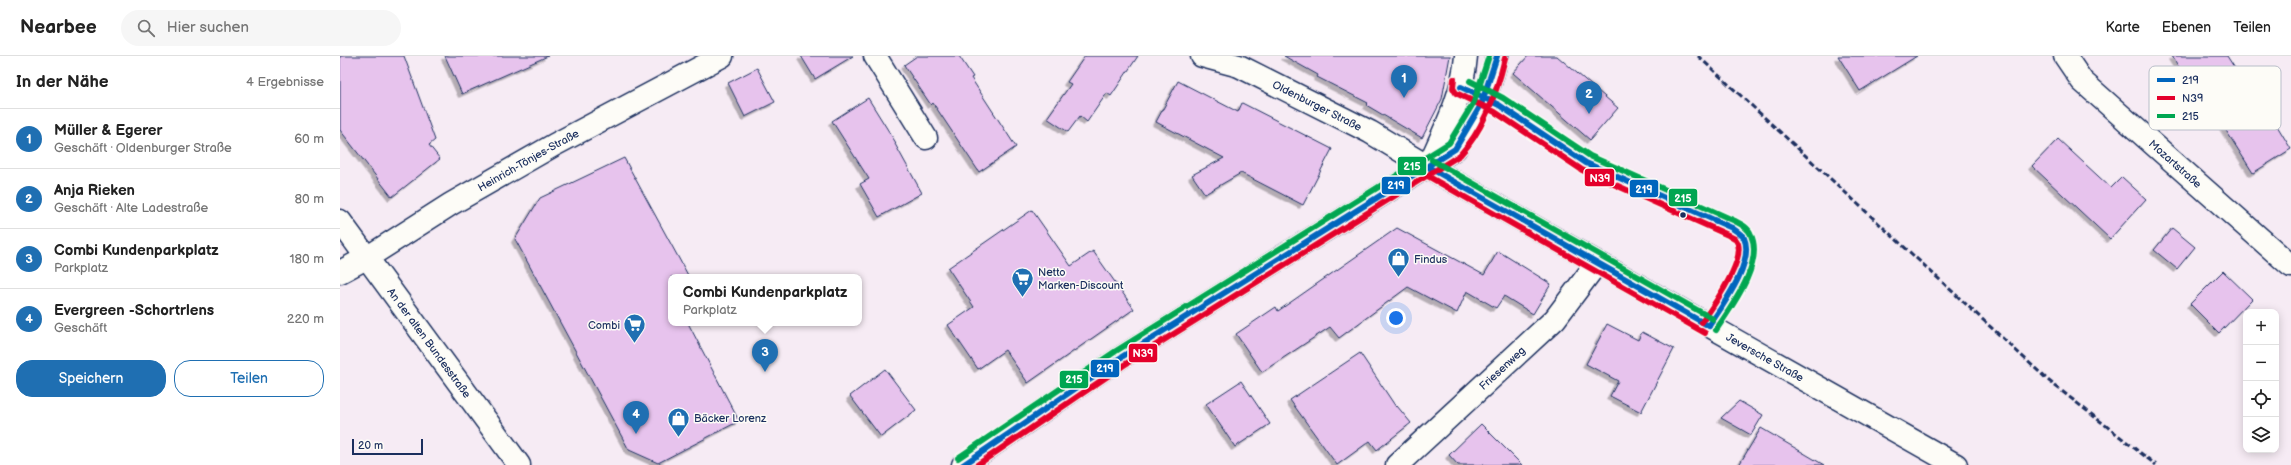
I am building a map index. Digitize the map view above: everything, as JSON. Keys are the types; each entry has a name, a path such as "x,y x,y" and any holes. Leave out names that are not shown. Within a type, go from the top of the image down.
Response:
{"street":[{"name":"Heinrich-Tönjes-Straße","path":"340,272 368,257 451,204 554,145 722,56"},
{"path":"874,56 926,138"},
{"name":"Oldenburger Straße","path":"1202,56 1239,66 1370,132 1428,167"},
{"path":"1428,167 1453,113 1461,87 1466,56"},
{"path":"963,465 1120,358 1455,149 1472,126 1485,98 1497,56"},
{"name":"Mozartstraße","path":"2065,56 2082,81 2291,266"},
{"name":"Jeversche Straße","path":"1428,167 1956,465"},
{"name":"An der alten Bundesstraße","path":"340,220 519,465"},
{"name":"Friesenweg","path":"1397,465 1554,319 1597,263"}],"building":[{"path":"340,56 404,56 435,140 429,145 440,159 392,197 340,130"},
{"path":"445,56 548,56 462,94"},
{"path":"801,56 853,56 815,79"},
{"path":"917,56 959,56 973,77 971,78 1016,147 979,172 933,103 931,105 904,65"},
{"path":"1085,56 1138,56 1111,96 1107,93 1087,122 1080,116 1068,132 1047,118 1071,84 1067,82"},
{"path":"1284,56 1450,56 1442,99 1422,138 1366,105 1368,103 1317,77 1318,75"},
{"path":"1528,56 1557,56 1618,108 1590,140 1513,73"},
{"path":"1838,56 1917,56 1860,91"},
{"path":"2172,56 2227,56 2233,66 2178,66"},
{"path":"757,68 775,102 745,117 728,83"},
{"path":"1178,81 1238,112 1242,103 1332,149 1303,205 1241,173 1205,194 1192,175 1224,158 1156,122"},
{"path":"868,98 896,143 895,144 922,193 879,217 860,184 869,179 832,121"},
{"path":"2226,130 2280,130 2291,149 2253,173"},
{"path":"2058,139 2111,188 2122,177 2146,199 2110,239 2032,166"},
{"path":"624,158 687,274 668,274 668,326 690,326 739,421 658,463 629,450 515,239 540,198"},
{"path":"1032,210 1071,266 1093,251 1134,309 1028,383 1005,350 978,369 948,325 974,307 948,268"},
{"path":"1397,228 1484,275 1498,251 1551,284 1533,314 1504,296 1496,308 1467,291 1457,313 1408,287 1339,338 1330,327 1262,372 1236,334 1276,307 1278,311"},
{"path":"2172,228 2195,247 2177,269 2154,250"},
{"path":"2223,271 2252,299 2219,333 2190,304"},
{"path":"1607,324 1638,340 1642,332 1674,349 1641,412 1610,396 1618,381 1586,364"},
{"path":"1360,353 1396,407 1397,406 1411,423 1377,450 1370,441 1337,465 1290,400"},
{"path":"885,369 916,410 881,437 850,396"},
{"path":"1241,381 1270,424 1235,447 1206,404"},
{"path":"1739,401 1763,415 1751,435 1721,418"},
{"path":"1481,424 1522,465 1458,465 1449,455"},
{"path":"1761,428 1824,465 1739,465"}],"railway":[{"path":"1698,56 2049,381 2156,465"}],"transit line":[{"name":"215","path":"958,458 1116,351 1449,143 1474,102 1489,56"},
{"name":"219","path":"963,465 1120,358 1455,149 1481,105 1497,56"},
{"name":"N39","path":"977,465 1124,365 1460,155 1483,122 1494,97 1505,58"},
{"name":"N39","path":"1454,79 1453,88 1456,93 1495,112 1582,170 1728,235 1736,240 1739,248 1738,258 1734,269 1721,294 1702,322"},
{"name":"215","path":"1470,81 1503,98 1590,156 1735,221 1747,228 1754,246 1750,272 1737,297 1716,330"},
{"name":"219","path":"1461,87 1499,105 1586,163 1732,228 1742,235 1746,248 1745,259 1741,271 1736,284 1709,326"},
{"name":"215","path":"1432,160 1713,319"},
{"name":"219","path":"1428,167 1709,326"},
{"name":"N39","path":"1424,174 1705,333"}],"place":[{"name":"Müller & Egerer","path":"1404,98"},
{"name":"Anja Rieken","path":"1589,114"},
{"name":"Findus","path":"1398,278"},
{"name":"Netto Marken-Discount","path":"1023,298"},
{"name":"Combi","path":"635,344"},
{"name":"Combi Kundenparkplatz","path":"765,372"},
{"name":"Evergreen -Schortrlens","path":"636,434"},
{"name":"Bäcker Lorenz","path":"678,438"}]}
